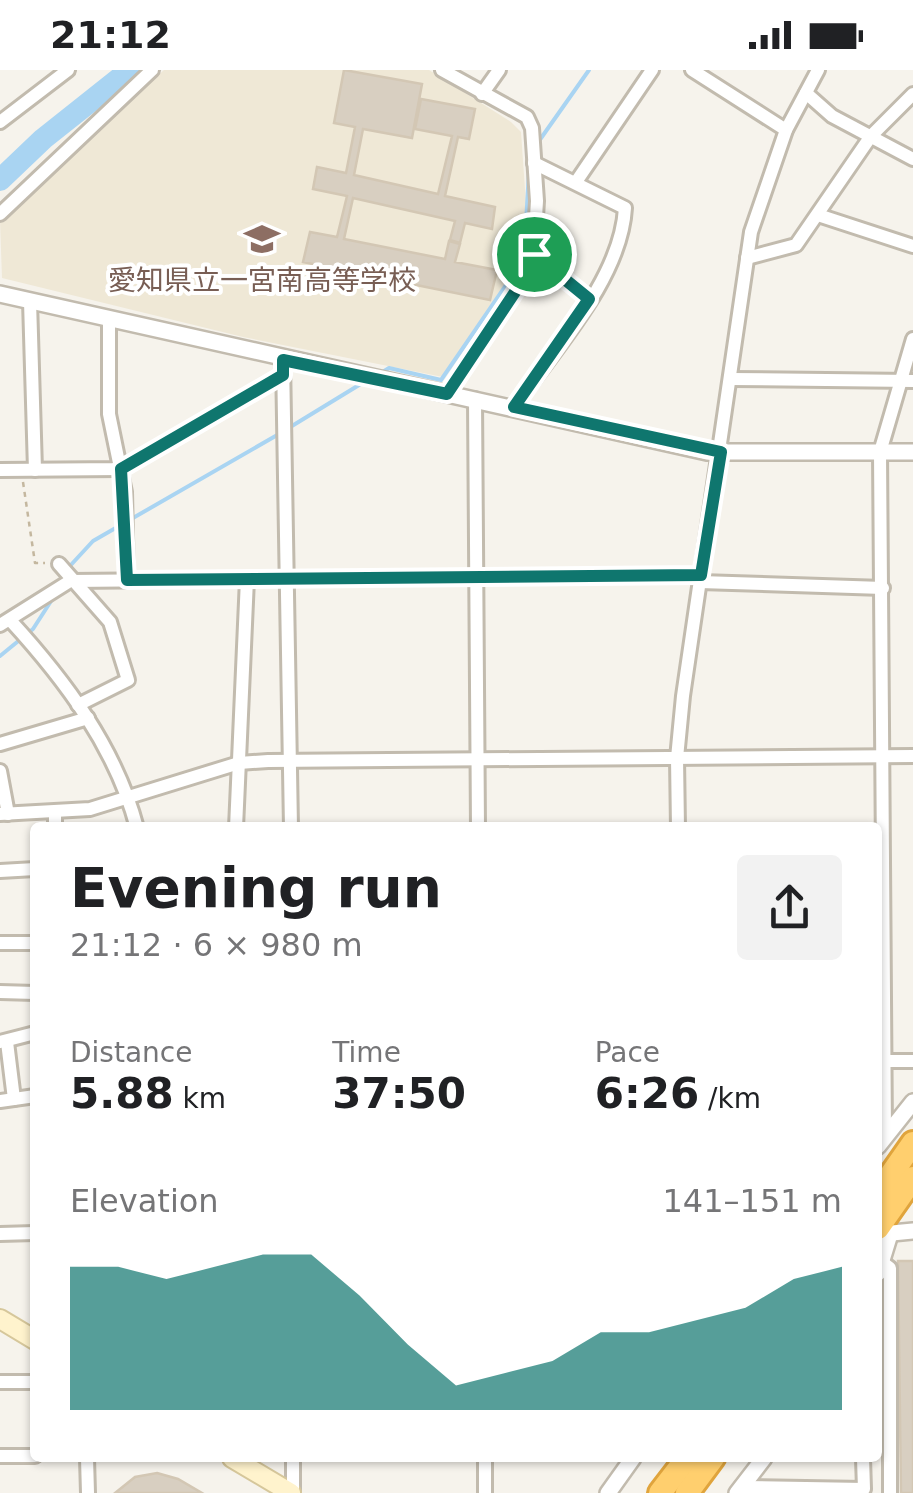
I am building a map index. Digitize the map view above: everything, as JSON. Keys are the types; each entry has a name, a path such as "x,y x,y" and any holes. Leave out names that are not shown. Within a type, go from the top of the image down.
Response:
{"highway":[{"path":"882,1187 913,1143"},
{"path":"885,1233 913,1178"},
{"path":"660,1493 684,1462"},
{"path":"687,1493 710,1462"}],"main road":[{"path":"0,1318 30,1337"},
{"path":"239,1462 292,1493"}],"street":[{"path":"0,122 68,70"},
{"path":"0,214 152,70"},
{"path":"442,70 526,117 532,128 537,201 533,265 447,394"},
{"path":"482,94 499,70"},
{"path":"576,182 652,70"},
{"path":"692,70 786,130"},
{"path":"678,822 677,758 751,232 786,130 818,70"},
{"path":"806,93 832,116 913,160"},
{"path":"747,258 796,245 871,136 913,94"},
{"path":"514,407 617,255 625,208 534,163"},
{"path":"818,215 913,246"},
{"path":"534,254 589,299"},
{"path":"0,294 108,318 283,368 475,399 721,452 913,452"},
{"path":"28,470 30,301"},
{"path":"108,318 109,414 121,469 127,580"},
{"path":"913,339 906,381 880,452 882,1061 913,1061"},
{"path":"0,470 121,469 283,368"},
{"path":"283,368 291,822"},
{"path":"730,379 906,381"},
{"path":"475,399 478,822"},
{"path":"59,564 110,622 128,680 78,705"},
{"path":"135,822 129,798 88,718 5,622 70,580 700,578 883,588"},
{"path":"236,822 247,579"},
{"path":"0,744 88,718"},
{"path":"0,771 4,814 90,810 239,763 913,756"},
{"path":"54,812 55,822"},
{"path":"0,871 30,869"},
{"path":"0,943 30,943"},
{"path":"0,992 30,992"},
{"path":"7,1100 4,1042 30,1034"},
{"path":"882,1139 913,1102"},
{"path":"0,1234 30,1233"},
{"path":"885,1233 913,1233"},
{"path":"882,1268 890,1268 890,1493"},
{"path":"0,1382 30,1382"},
{"path":"0,1456 30,1456"},
{"path":"87,1462 88,1493"},
{"path":"292,1493 293,1462"},
{"path":"484,1493 485,1462"},
{"path":"608,1493 630,1462"},
{"path":"739,1490 761,1462"},
{"path":"739,1490 864,1488 863,1462"}],"path":[{"path":"28,470 24,503 35,563 59,564"}],"shaded area":[{"name":"愛知県立一宮南高等学校","path":"164,70 429,70 521,132 526,204 523,258 443,377 243,337 2,278 0,221 4,212"}],"building":[{"path":"344,70 422,84 412,138 363,129 354,175 438,194 452,136 415,129 421,99 475,109 469,139 458,137 445,196 495,207 492,229 465,223 460,243 450,240 455,221 353,198 344,239 445,259 449,241 460,244 455,262 497,270 490,300 303,262 310,232 337,237 347,196 313,189 317,167 346,173 355,127 334,123"},
{"path":"898,1261 913,1261 913,1493 901,1493"},
{"path":"157,1473 178,1479 202,1493 115,1493 135,1477"}],"waterway":[{"path":"0,180 43,139 130,70"},
{"path":"539,141 589,70"},
{"path":"381,373 389,368 441,380 524,259 530,153"},
{"path":"287,429 364,382"},
{"path":"69,567 93,541 279,434"},
{"path":"0,656 33,629 53,598"}],"place":[{"name":"愛知県立一宮南高等学校","path":"262,239"}],"route":[{"path":"534,254 589,299 514,407 721,452 701,575 127,580 121,469 283,375 283,360 447,394 533,265 534,254"}]}
